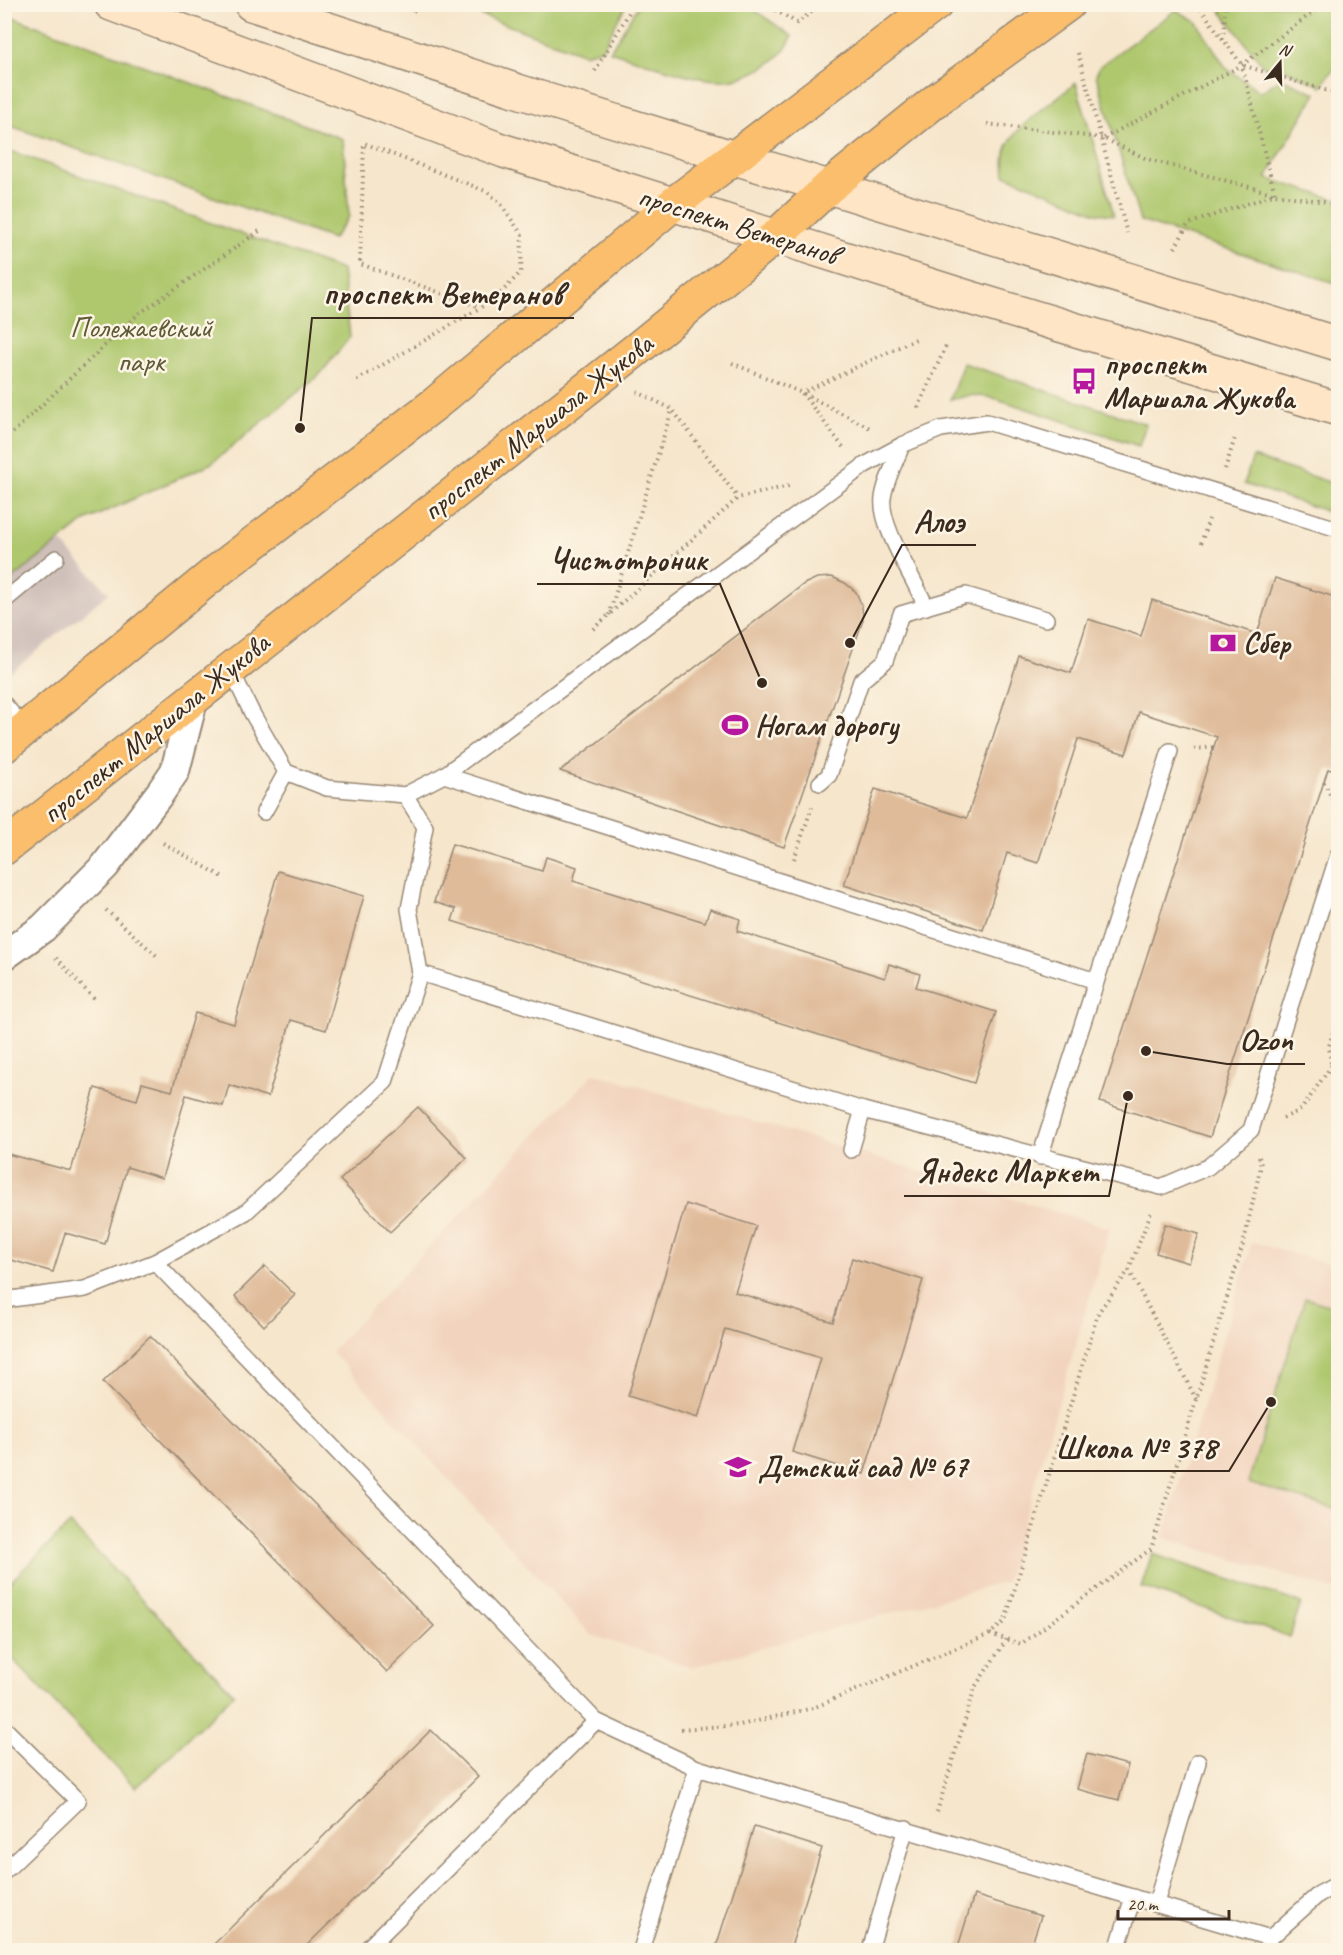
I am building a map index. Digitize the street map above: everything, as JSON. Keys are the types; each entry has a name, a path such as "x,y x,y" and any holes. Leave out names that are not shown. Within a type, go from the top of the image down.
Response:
{"main road":[{"name":"проспект Ветеранов","path":"111,4 504,151 775,237 1338,409"},
{"name":"проспект Ветеранов","path":"250,4 732,158 1338,344"},
{"path":"15,738 216,572 436,403 672,205 936,4"},
{"name":"проспект Маршала Жукова","path":"4,848 637,349 775,237 830,187 939,98 1068,4"}],"street":[{"path":"4,956 43,928 105,866 160,793 175,771 194,697"}],"lane":[{"path":"230,668 252,713 286,772 327,788 405,795 444,775 860,469 902,445 941,429 987,422 1338,529"},
{"path":"902,445 882,499 889,533 916,581 926,607"},
{"path":"4,602 56,558"},
{"path":"820,783 829,775 861,681 885,661 901,614 966,595 1046,619"},
{"path":"4,704 15,738"},
{"path":"1040,1157 1170,751"},
{"path":"264,812 286,772"},
{"path":"444,775 1096,981"},
{"path":"4,1300 85,1290 155,1262 246,1212 385,1082 420,973 409,909 424,827 405,795"},
{"path":"420,973 863,1110 1040,1157 1161,1186 1208,1167 1251,1130 1338,855"},
{"path":"851,1150 863,1110"},
{"path":"155,1262 596,1721 698,1768 1156,1903 1272,1944 1319,1894 1338,1884"},
{"path":"366,1950 596,1721"},
{"path":"4,1728 78,1801 4,1872"},
{"path":"1156,1903 1198,1762"},
{"path":"641,1950 698,1768"},
{"path":"870,1950 906,1828"},
{"path":"1117,1950 1133,1897"}],"path":[{"path":"413,12 415,4"},
{"path":"595,71 634,4"},
{"path":"765,4 797,23 822,4"},
{"path":"1197,4 1242,65 1275,194"},
{"path":"1223,40 1226,4"},
{"path":"1103,138 1242,65 1324,4"},
{"path":"1078,53 1127,233"},
{"path":"1242,65 1338,94"},
{"path":"987,124 1103,138 1147,159 1275,194 1338,204"},
{"path":"357,380 480,307 495,298 521,272 522,235 501,204 488,192 364,143 360,264 480,307"},
{"path":"1175,248 1188,224 1275,194"},
{"path":"4,441 137,315 261,230"},
{"path":"802,393 918,338"},
{"path":"732,363 802,393 902,445 946,346"},
{"path":"584,637 738,498 672,409 636,392 637,349"},
{"path":"609,615 672,409"},
{"path":"1223,474 1235,438"},
{"path":"1324,782 1338,812"},
{"path":"798,849 803,833"},
{"path":"156,839 223,877"},
{"path":"103,906 157,956"},
{"path":"56,958 96,1001"},
{"path":"1331,1064 1329,1046 1338,1015"},
{"path":"1280,1119 1301,1110 1338,1056"},
{"path":"1331,1064 1338,1064"},
{"path":"990,1634 1021,1644 1151,1549 1244,1241 1261,1165 1256,1147"},
{"path":"650,1746 658,1731 740,1725 813,1708 990,1634 1005,1621 1098,1313 1129,1270 1161,1186"},
{"path":"1129,1270 1196,1399"},
{"path":"930,1835 975,1687 1007,1639"}],"shaded area":[{"path":"60,541 109,593 5,677 5,585"},
{"name":"Детский сад № 67","path":"594,1073 1110,1228 1006,1582 692,1667 591,1635 331,1351"},
{"path":"1252,1242 1338,1266 1338,1591 1163,1538"}],"green space":[{"path":"469,4 626,5 602,49 584,54 467,10"},
{"path":"639,4 747,5 792,36 772,62 751,74 728,80 706,79 610,51"},
{"path":"1216,5 1338,5 1338,63 1321,86 1278,66 1264,67"},
{"path":"1176,10 1196,21 1226,68 1261,92 1281,78 1316,93 1266,178 1338,200 1338,284 1140,221 1096,75 1100,66"},
{"path":"4,14 343,139 349,216 333,239 5,124"},
{"path":"1076,83 1114,215 1096,213 1005,175 1006,150 1014,136"},
{"name":"Полежаевский парк","path":"5,149 342,270 350,337 321,373 212,463 85,521 5,585"},
{"path":"963,363 1146,424 1139,446 994,398 971,395 950,400"},
{"path":"1253,457 1338,485 1338,515 1244,484"},
{"path":"1305,1298 1338,1308 1338,1510 1248,1483"},
{"path":"70,1524 234,1694 136,1788 5,1651 5,1587"},
{"path":"1152,1554 1301,1603 1290,1637 1141,1587"}],"building":[{"path":"832,577 845,583 856,592 862,606 863,620 784,847 560,771 804,584 817,578"},
{"path":"1275,578 1338,598 1338,772 1328,769 1210,1137 1100,1102 1217,737 1139,712 1126,754 1078,739 1038,863 1007,853 983,930 844,885 875,789 967,818 1019,656 1071,673 1088,619 1141,636 1152,600 1257,634"},
{"path":"452,844 542,871 546,857 577,867 573,881 705,922 710,909 740,919 737,931 885,978 889,964 920,974 916,987 996,1012 974,1083 452,921 456,909 434,902"},
{"path":"278,871 364,896 326,1030 291,1020 268,1097 229,1085 223,1106 186,1095 162,1178 127,1167 105,1244 65,1233 53,1272 4,1258 4,1153 71,1171 95,1088 137,1100 142,1083 172,1091 195,1013 234,1024"},
{"path":"418,1107 467,1158 390,1232 340,1180"},
{"path":"686,1204 756,1226 735,1292 833,1322 852,1258 923,1280 864,1474 792,1452 821,1358 725,1329 698,1418 628,1396"},
{"path":"1165,1224 1199,1234 1189,1263 1156,1253"},
{"path":"265,1266 295,1295 264,1326 235,1296"},
{"path":"150,1336 434,1626 387,1672 103,1382"},
{"path":"431,1730 478,1777 302,1950 208,1950"},
{"path":"1087,1754 1128,1765 1119,1800 1077,1789"},
{"path":"754,1827 822,1848 790,1950 715,1950"},
{"path":"974,1895 1041,1916 1030,1950 957,1950"}],"place":[{"name":"проспект Маршала Жукова","path":"1084,381"},
{"name":"проспект Ветеранов","path":"300,428"},
{"name":"Алоэ","path":"850,643"},
{"name":"Сбер","path":"1223,643"},
{"name":"Чистотроник","path":"762,683"},
{"name":"Ногам дорогу","path":"735,725"},
{"name":"Ozon","path":"1146,1051"},
{"name":"Яндекс Маркет","path":"1128,1096"},
{"name":"Школа № 378","path":"1271,1402"},
{"name":"Детский сад № 67","path":"738,1467"}]}
